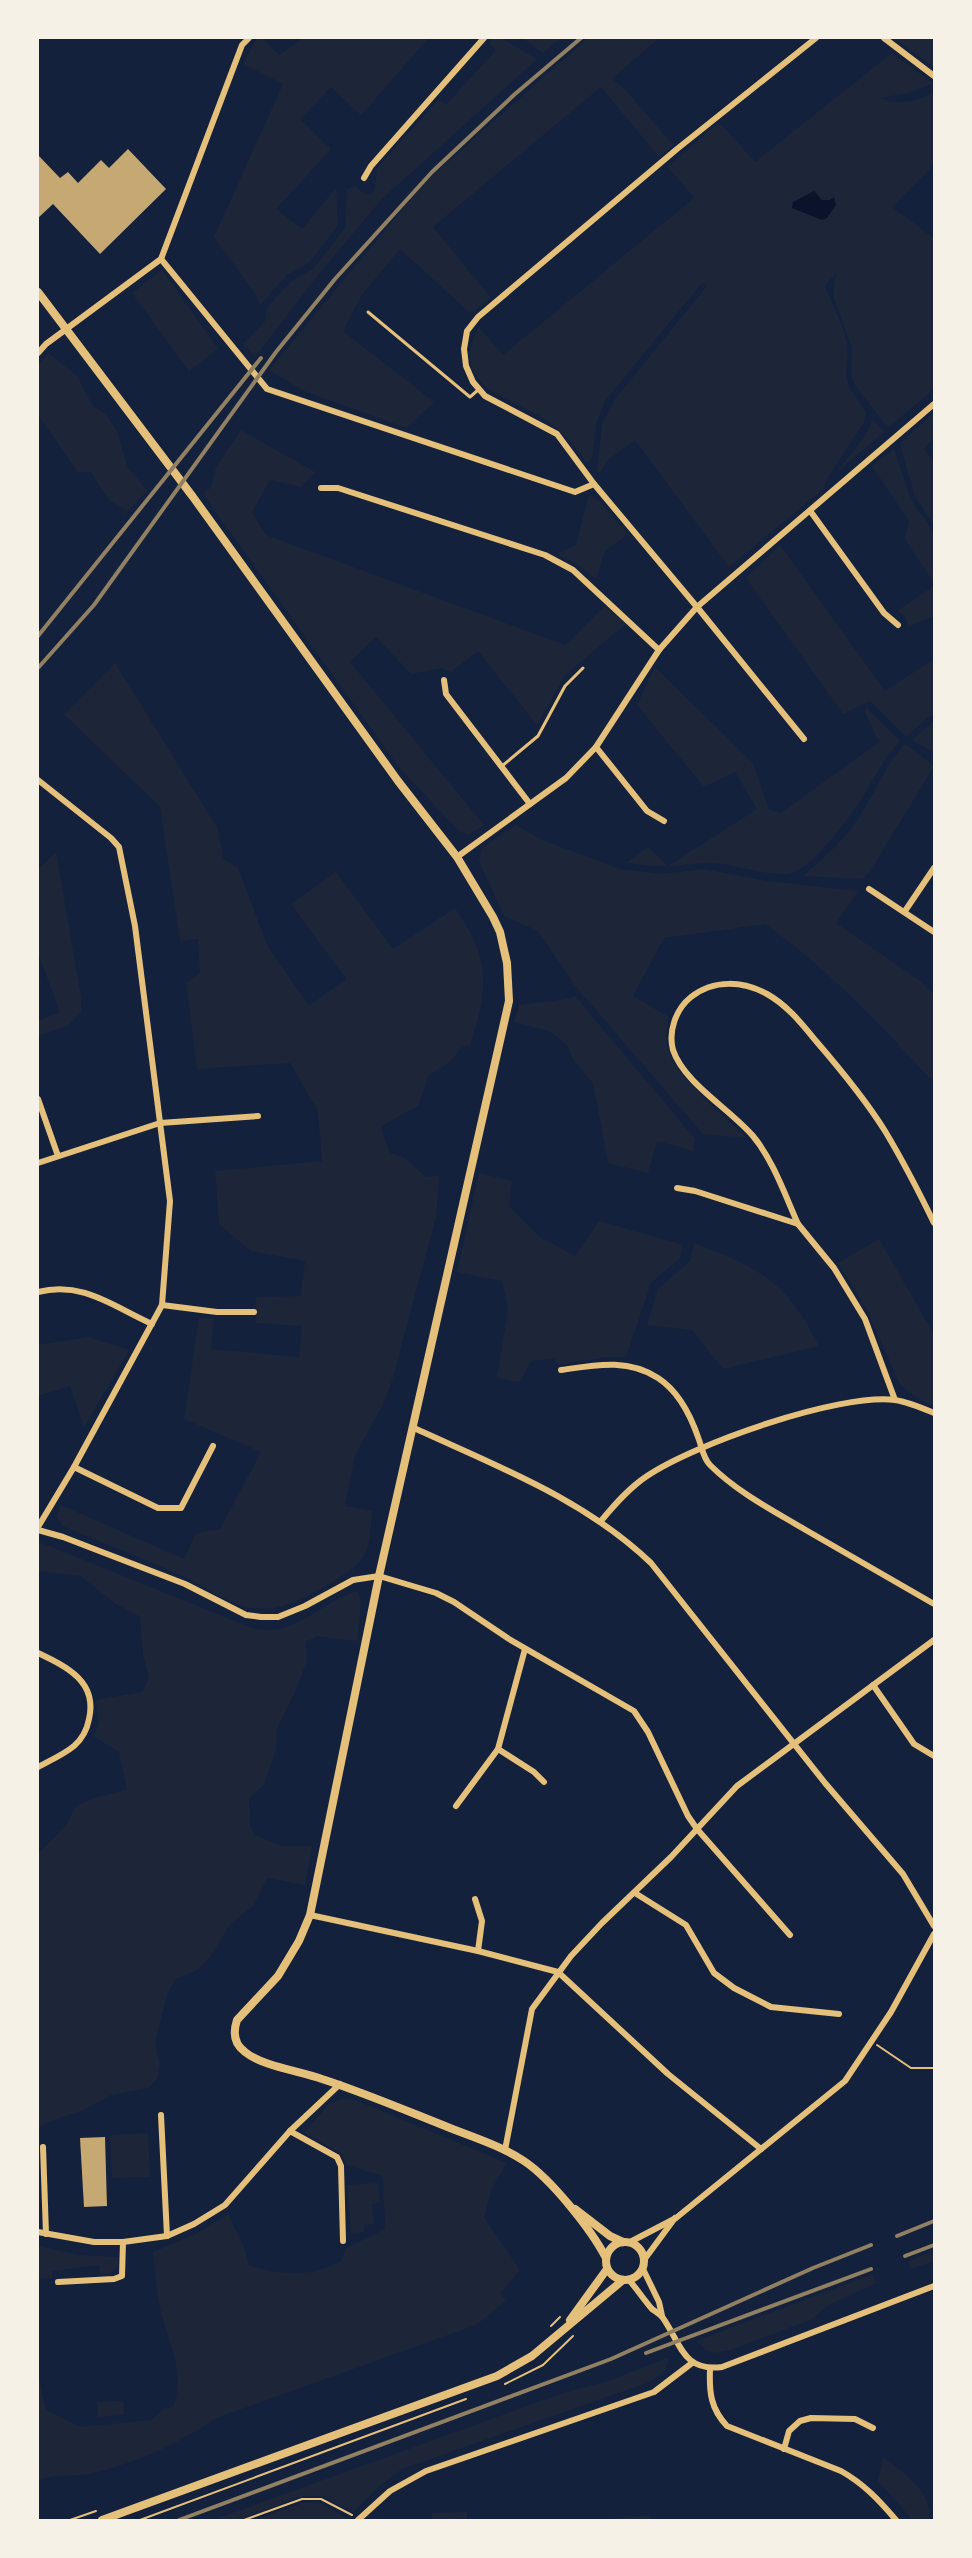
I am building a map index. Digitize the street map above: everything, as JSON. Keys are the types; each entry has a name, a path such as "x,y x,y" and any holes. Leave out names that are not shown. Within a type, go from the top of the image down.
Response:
{"street":[{"path":"38,353 161,259 242,45 249,38"},
{"path":"364,178 371,166 484,38"},
{"path":"804,739 698,607 594,484 557,434 485,396 473,382 466,366 464,349 467,331 478,317 677,149 816,38"},
{"path":"884,38 934,75"},
{"path":"161,259 267,389 575,492 594,484"},
{"path":"38,292 193,497 399,781 457,857 493,917 500,932 507,963 509,1002 379,1576 310,1915 299,1941 278,1976 237,2020 234,2028 235,2041 240,2048 255,2058 340,2084 505,2150 537,2171 570,2205 599,2244 606,2258 607,2269 613,2276 626,2280 662,2317 692,2363 710,2369 722,2367 934,2286"},
{"path":"457,857 566,778 596,747 659,650 698,607 934,404"},
{"path":"321,488 338,488 545,555 573,570 659,650"},
{"path":"811,512 884,613 898,625"},
{"path":"444,680 446,694 530,804"},
{"path":"596,747 647,811 664,821"},
{"path":"38,780 111,838 119,847 135,926 170,1201 162,1305 38,1529 185,1584 246,1615 278,1617 305,1606 353,1580 379,1576 436,1593 454,1602 525,1649 634,1711 648,1732 684,1808 697,1829 790,1935"},
{"path":"905,911 934,868"},
{"path":"869,889 934,932"},
{"path":"896,1400 865,1319 834,1268 798,1224 762,1149 740,1123 692,1078 676,1056 672,1046 674,1019 690,998 711,986 740,984 769,995 792,1014 871,1110 898,1153 934,1223"},
{"path":"38,1099 58,1156"},
{"path":"38,1163 160,1123 258,1116"},
{"path":"677,1188 694,1191 798,1224"},
{"path":"38,1292 55,1288 74,1289 94,1295 152,1324"},
{"path":"162,1305 217,1312 254,1312"},
{"path":"561,1370 629,1364 646,1371 667,1385 678,1397 691,1419 710,1465 753,1498 934,1604"},
{"path":"601,1521 637,1483 701,1447 822,1409 862,1401 896,1400 934,1413"},
{"path":"412,1427 558,1496 601,1521 634,1546 662,1575 794,1742 903,1874 934,1926"},
{"path":"74,1467 158,1508 181,1508 213,1446"},
{"path":"505,2150 532,2009 558,1972 584,1942 635,1893 738,1786 794,1742 934,1640"},
{"path":"456,1806 498,1749 525,1649"},
{"path":"38,1653 62,1664 80,1678 89,1695 91,1712 84,1736 73,1747 38,1767"},
{"path":"873,1685 914,1744 934,1756"},
{"path":"498,1749 534,1772 544,1782"},
{"path":"635,1893 686,1925 714,1973 734,1988 771,2007 839,2014"},
{"path":"475,1899 482,1921 478,1952"},
{"path":"310,1915 558,1972 668,2074 761,2149"},
{"path":"606,2258 611,2248 676,2218 845,2081 873,2042 934,1934"},
{"path":"38,2232 94,2242 123,2242 167,2236 194,2224 225,2205 290,2131 340,2084"},
{"path":"161,2115 167,2236"},
{"path":"290,2131 338,2157 341,2166 344,2241"},
{"path":"42,2147 46,2234"},
{"path":"570,2205 610,2236 641,2250 662,2317"},
{"path":"102,2520 497,2376 532,2356 568,2323 586,2312 626,2280 638,2276 676,2218"},
{"path":"58,2282 114,2279 122,2276 123,2242"},
{"path":"568,2323 607,2269"},
{"path":"359,2520 390,2491 426,2471 654,2392 692,2363"},
{"path":"710,2369 709,2385 715,2413 727,2426 841,2471 869,2489 896,2520"},
{"path":"783,2449 789,2431 800,2421 811,2418 855,2419 873,2428"}],"lane":[{"path":"368,312 470,397 479,389"},
{"path":"502,766 538,736 565,687 583,668"}],"path":[{"path":"873,2042 911,2068 934,2068"},
{"path":"546,2331 561,2315"},
{"path":"244,2520 302,2499 321,2499 359,2520"},
{"path":"70,2520 102,2509"}],"shaded area":[{"path":"257,38 262,38 279,55 303,38 423,38 427,40 361,115 331,87 300,119 331,149 276,209 302,229 336,188 338,225 310,262 287,275 260,305 256,295 214,237 283,84 243,64"},
{"path":"492,38 501,38 537,59 382,199 318,275 255,357 243,344 265,321 267,308 290,282 313,269 345,228 347,189 355,186 364,194 371,195 375,189 377,168 439,99 446,105 496,50 489,43"},
{"path":"523,38 561,38 543,53"},
{"path":"588,38 659,38 612,79 625,89 673,145 659,157 601,87 433,227 491,298 470,313 400,249 361,296 343,331 434,402 406,428 304,391 269,370 426,181"},
{"path":"893,38 934,38 934,67"},
{"path":"892,53 933,83 909,93 879,98 893,102 907,102 934,91 934,158 931,168 892,207 934,238 934,389 888,428 854,384 851,373 852,348 833,295 836,273 825,286 843,329 848,348 846,375 849,387 866,412 864,422 828,477 823,489 729,567 635,440 607,461 600,473 597,470 602,424 615,399 707,286 702,283 605,401 596,424 593,454 589,462 586,462 568,439 547,420 489,390 482,383 470,361 472,345 479,327 503,355 694,198 668,167 719,122 755,162"},
{"path":"814,191 822,200 830,200 834,197 836,205 827,218 822,220 792,208 793,202"},
{"path":"162,270 218,349 189,371 132,293"},
{"path":"48,353 77,376 93,406 106,415 117,431 127,466 147,491 121,518 126,510 109,500 91,472 78,472 38,415 38,365"},
{"path":"934,412 934,438 924,449 934,462 934,525 914,494 900,444"},
{"path":"873,419 884,432 837,472 865,436"},
{"path":"241,430 315,472 301,487 270,480 252,512 266,535 565,645 605,606 626,624 565,675 537,725 478,651 451,672 442,668 411,674 376,637 350,662 484,825 468,835 459,831 398,766 203,494 211,487 216,467"},
{"path":"894,449 909,494 916,508 934,532 934,583 905,539 909,521 872,466"},
{"path":"589,495 599,501 628,534 605,551 596,579 576,563 557,554 576,545"},
{"path":"780,545 885,691 934,659 934,715 927,718 906,737 870,701 843,714 746,578"},
{"path":"934,586 934,616 908,627 906,617 897,611"},
{"path":"115,663 218,829 223,858 238,868 268,947 309,1006 346,979 291,904 336,872 393,949 455,908 467,927 481,959 483,989 481,1006 470,1045 462,1047 450,1062 429,1075 418,1106 381,1126 390,1153 405,1158 426,1177 439,1175 436,1217 392,1381 381,1408 355,1455 345,1506 372,1511 367,1548 359,1562 342,1576 301,1599 272,1608 252,1608 234,1603 185,1577 62,1526 57,1517 61,1505 184,1559 196,1533 220,1529 261,1452 184,1419 199,1317 214,1318 211,1349 299,1357 302,1326 256,1323 256,1297 301,1296 305,1261 251,1251 219,1224 215,1171 322,1161 318,1111 290,1063 197,1069 186,983 200,973 198,939 180,941 160,807 64,714"},
{"path":"655,667 753,763 769,810 781,813 879,742 865,712 866,707 900,741 885,759 856,808 838,832 817,855 795,872 770,873 715,863 668,866 757,809 735,772 704,787 637,705"},
{"path":"934,721 934,753 912,740"},
{"path":"905,744 934,766 869,873 862,879 803,876 828,854 850,829 887,768"},
{"path":"516,825 542,840 620,869 661,874 704,869 768,881 858,891 836,923 920,981 934,995 934,1077 930,1079 892,1037 831,978 765,924 664,938 633,996 669,1017 667,1041 673,1060 702,1096 746,1138 703,1134 576,987 538,931 504,916 479,861 482,848"},
{"path":"648,847 668,866 652,866 626,863"},
{"path":"56,852 81,997 81,1013 67,1026 38,1036 38,1021 60,1012 38,953 38,870"},
{"path":"575,996 695,1139 693,1151 657,1141 648,1173 608,1163 593,1083 572,1058 568,1046 550,1031 514,1022 519,1005"},
{"path":"479,1173 512,1181 509,1206 540,1237 575,1256 599,1221 683,1245 680,1258 651,1283 626,1357 607,1357 557,1365 555,1358 531,1361 520,1382 497,1378 508,1309 502,1281 457,1272"},
{"path":"879,1239 934,1332 934,1406 915,1396 899,1382 866,1308 838,1263"},
{"path":"694,1243 737,1260 769,1279 795,1306 819,1346 723,1369 692,1330 647,1325 658,1289 690,1261"},
{"path":"89,1337 129,1350 84,1427 70,1386 38,1396 38,1345"},
{"path":"42,1543 252,1628 271,1630 292,1625 357,1591 361,1601 357,1641 317,1636 306,1642 307,1661 277,1729 276,1750 264,1785 249,1798 250,1824 254,1835 282,1846 312,1846 305,1885 267,1878 253,1906 230,1924 211,1956 198,1970 176,1979 167,1994 155,2042 160,2066 157,2079 148,2088 111,2095 84,2110 38,2128 38,1854 66,1825 77,1805 127,1790 119,1752 93,1736 99,1724 96,1700 142,1692 149,1678 143,1654 140,1617 116,1604 80,1576 38,1571 38,1544"},
{"path":"341,2099 355,2100 507,2163 492,2188 484,2217 520,2270 500,2293 506,2301 476,2325 216,2418 173,2444 141,2458 93,2473 38,2480 38,2374 46,2410 81,2427 152,2420 163,2409 173,2407 177,2394 177,2371 159,2305 153,2252 196,2234 228,2214 244,2247 249,2266 285,2273 307,2272 341,2261 346,2248 385,2229 383,2176 346,2165 342,2154 304,2133 329,2104"},
{"path":"148,2133 150,2177 112,2178 110,2135"},
{"path":"378,2183 380,2203 372,2204 374,2224 364,2225 364,2232 351,2233 347,2185"},
{"path":"38,2246 79,2255 118,2257 118,2267 109,2273 100,2274 99,2265 52,2271 52,2278 38,2279"},
{"path":"934,2251 934,2262 910,2269 908,2261"},
{"path":"873,2274 876,2283 829,2305 810,2320 734,2349 714,2353 706,2350 696,2341"},
{"path":"668,2358 667,2367 647,2383 402,2469 378,2487 353,2512 323,2496 301,2496 238,2520 213,2520 560,2394 608,2381"},
{"path":"123,2401 124,2415 98,2417 97,2402"},
{"path":"883,2457 908,2476 921,2491 929,2509 930,2520 913,2520 878,2481"},
{"path":"319,2502 349,2520 255,2520 302,2503"},
{"path":"467,2512 467,2520 432,2520 432,2513"},
{"path":"647,2516 654,2520 593,2520"}],"building":[{"path":"128,149 166,189 100,254 53,204 38,218 38,155 60,178 68,172 78,183 101,160 109,168"},
{"path":"105,2137 107,2206 84,2207 80,2138"}],"railway":[{"path":"38,668 94,605 276,352 335,279 432,172 515,94 581,38"},
{"path":"38,636 261,358"},
{"path":"897,2236 934,2221"},
{"path":"179,2520 611,2359 813,2268 871,2245"},
{"path":"905,2256 934,2245"},
{"path":"646,2353 871,2269"}]}
